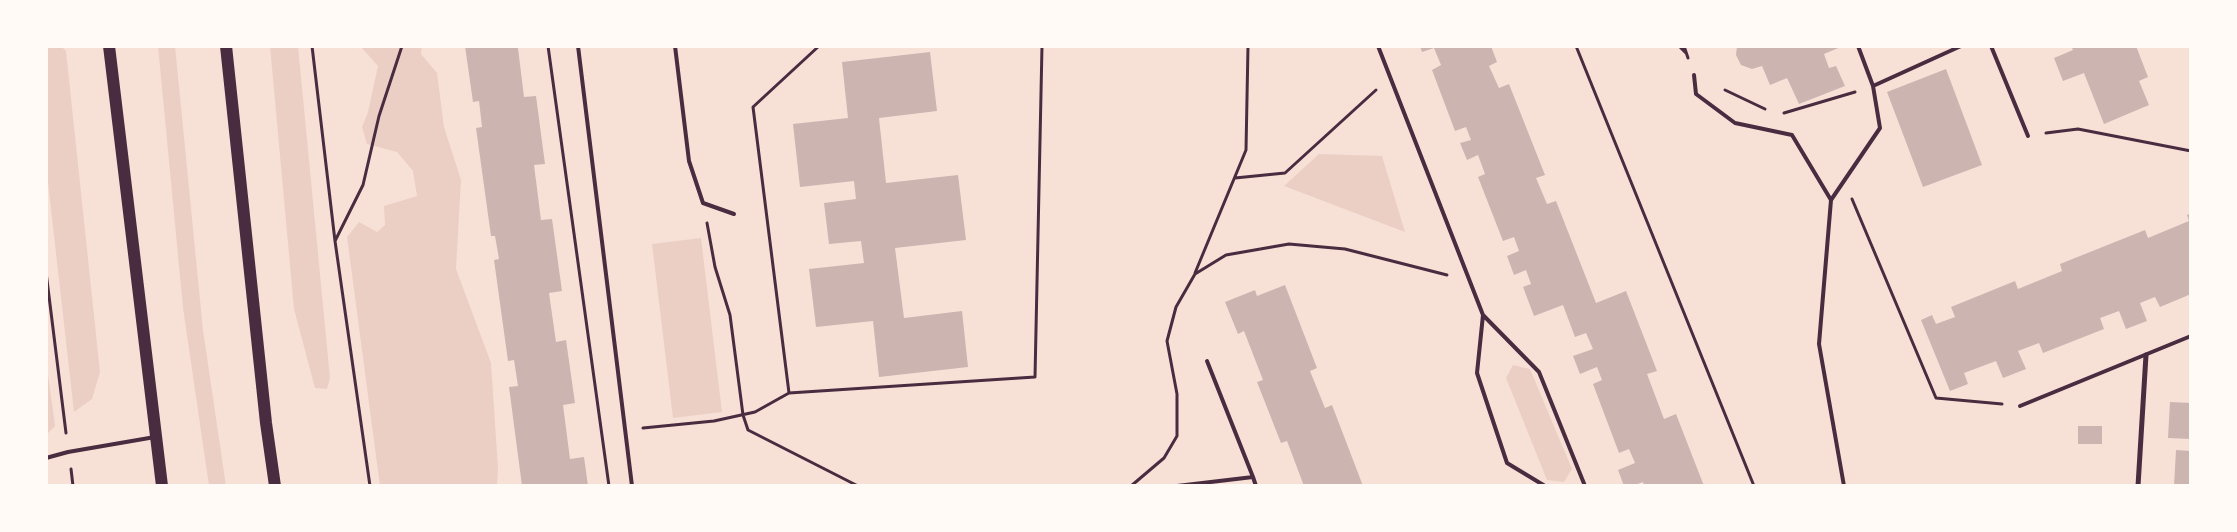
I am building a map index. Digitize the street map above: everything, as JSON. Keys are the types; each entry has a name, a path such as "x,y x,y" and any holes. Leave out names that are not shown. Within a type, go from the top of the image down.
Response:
{"main road":[{"path":"109,46 162,486"},
{"path":"226,46 266,423 275,486"}],"street":[{"path":"2138,486 2146,355"}],"lane":[{"path":"578,46 632,486"},
{"path":"676,46 689,161 703,203 734,214"},
{"path":"1378,46 1483,316 1539,372 1585,486"},
{"path":"1844,486 1818,344 1830,200 1880,128 1873,86 1858,46"},
{"path":"1873,86 1961,46"},
{"path":"1991,46 2028,136"},
{"path":"1694,76 1696,94 1735,123 1792,135 1830,200"},
{"path":"1483,316 1477,373 1507,463 1545,486"},
{"path":"2020,406 2191,336"},
{"path":"1207,361 1256,486"},
{"path":"46,458 68,452 155,437"},
{"path":"1177,486 1252,477"}],"path":[{"path":"312,46 335,241 370,486"},
{"path":"335,241 362,185 379,116 402,46"},
{"path":"548,46 609,486"},
{"path":"789,393 754,107 819,46"},
{"path":"652,427 714,421 743,415 755,412 789,393 1035,377 1042,46"},
{"path":"1131,486 1164,458 1177,436 1177,394 1167,341 1176,307 1195,274 1246,150 1248,46"},
{"path":"1576,46 1754,486"},
{"path":"1678,46 1686,53"},
{"path":"1684,46 1694,76 1770,111"},
{"path":"1778,115 1873,86"},
{"path":"1234,178 1285,173 1379,88"},
{"path":"2028,136 2078,129 2191,151"},
{"path":"1851,196 1936,398 2020,406"},
{"path":"703,203 715,267 730,315 743,415 748,430 858,486"},
{"path":"1195,274 1226,255 1290,244 1345,249 1470,281"},
{"path":"46,272 73,486"}],"shaded area":[{"path":"46,46 61,46 66,51 100,372 92,399 74,412 46,165"},
{"path":"158,46 175,46 203,330 226,486 209,486 183,308"},
{"path":"270,46 298,46 330,378 327,389 315,388 294,309"},
{"path":"360,46 422,46 421,54 437,73 444,127 461,180 456,269 491,363 498,468 497,486 380,486 347,237 359,222 377,232 385,225 384,206 417,196 413,171 397,152 367,144 362,127 368,112 378,66"},
{"path":"1319,154 1382,156 1405,232 1284,186"},
{"path":"701,238 722,412 673,418 652,244"},
{"path":"46,360 55,426 46,435"},
{"path":"1513,365 1530,369 1572,469 1564,482 1547,480 1506,378"}],"building":[{"path":"465,46 524,46 518,48 524,97 536,96 545,164 534,165 541,220 552,219 562,291 549,293 556,342 566,340 575,403 563,405 570,459 584,457 588,486 522,486 509,387 518,386 514,360 508,361 494,260 499,259 495,236 491,236 476,128 482,127 479,101 473,102"},
{"path":"1420,46 1491,46 1497,62 1489,66 1499,88 1509,84 1545,175 1536,178 1547,204 1556,201 1596,303 1626,291 1657,371 1647,374 1664,419 1676,414 1704,486 1644,486 1643,482 1632,486 1624,486 1618,470 1635,463 1629,449 1619,453 1593,384 1602,380 1597,367 1580,374 1573,356 1593,349 1586,333 1575,337 1563,305 1534,316 1523,287 1531,284 1526,270 1514,275 1507,256 1519,251 1514,237 1503,241 1478,177 1485,174 1478,155 1467,160 1460,143 1471,140 1466,127 1455,131 1432,70 1441,65 1434,48 1422,52"},
{"path":"1737,46 1843,46 1824,54 1829,68 1836,66 1845,86 1799,104 1787,78 1770,85 1762,66 1752,69 1741,65 1736,55"},
{"path":"2071,46 2136,46 2148,77 2139,81 2149,105 2104,124 2084,73 2063,81 2054,58 2073,50"},
{"path":"930,52 937,111 879,118 886,183 958,175 966,240 895,248 904,318 962,311 968,367 879,377 873,321 816,327 809,269 864,263 861,241 829,244 824,203 856,199 854,181 800,187 793,124 848,118 842,62"},
{"path":"1946,69 1982,165 1923,187 1887,92"},
{"path":"2191,213 2191,294 2160,307 2155,297 2140,303 2147,321 2126,329 2119,311 2100,318 2104,329 2043,353 2039,343 2018,351 2026,369 2003,378 1996,361 1964,373 1968,384 1950,391 1921,320 1932,315 1936,324 1955,317 1951,307 2015,281 2018,289 2062,271 2060,264 2145,230 2148,238 2189,221 2187,215"},
{"path":"1285,285 1317,368 1310,371 1325,408 1332,405 1363,486 1304,486 1287,441 1281,443 1257,382 1263,380 1244,331 1238,334 1225,302 1255,290 1257,296"},
{"path":"2170,402 2191,403 2191,439 2168,438"},
{"path":"2078,426 2102,426 2102,444 2078,444"},
{"path":"2176,450 2191,451 2191,486 2174,486"}]}
